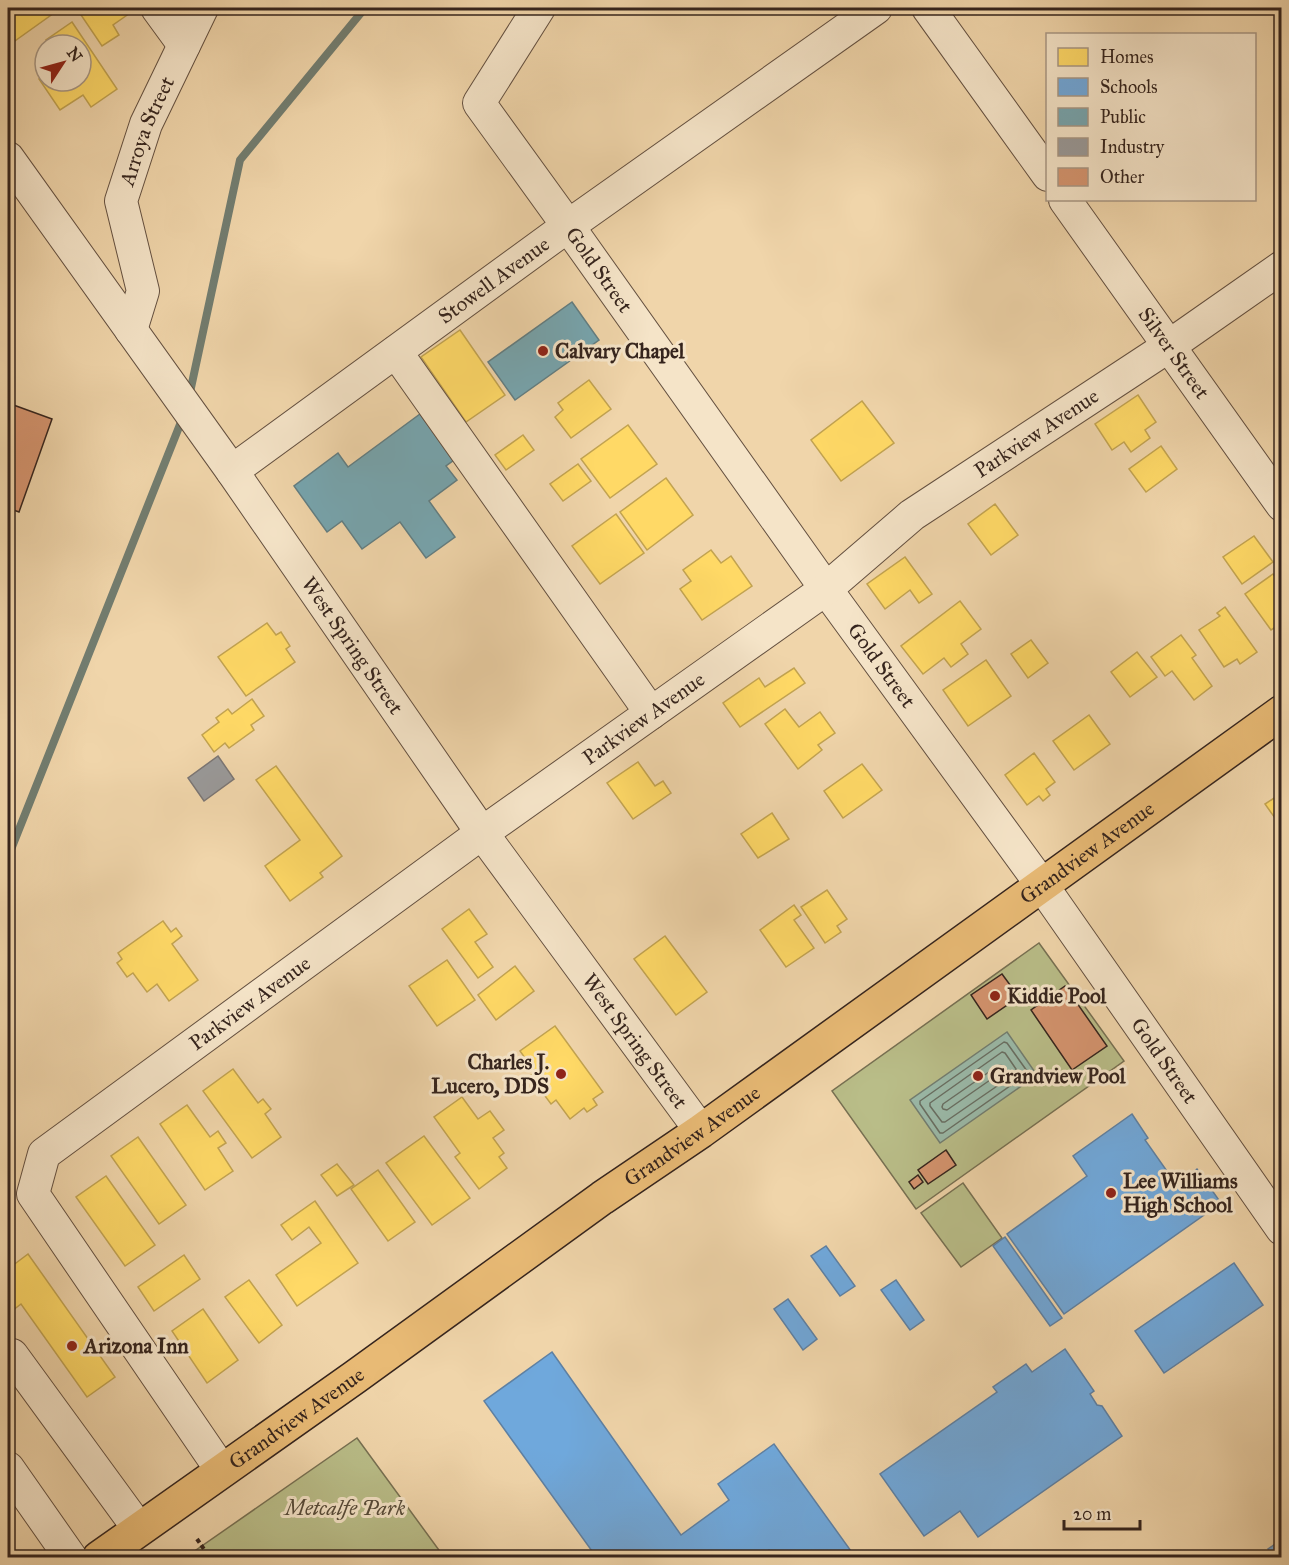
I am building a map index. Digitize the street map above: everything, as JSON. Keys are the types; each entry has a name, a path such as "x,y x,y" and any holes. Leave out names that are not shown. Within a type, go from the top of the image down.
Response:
{"main road":[{"name":"Grandview Avenue","path":"99,1557 355,1377 602,1198 701,1131 1281,712"}],"street":[{"path":"157,8 184,45"},
{"name":"Arroya Street","path":"131,330 143,291 121,201 146,124 202,8"},
{"name":"Gold Street","path":"538,8 479,103 826,589 1041,884 1281,1229"},
{"name":"Stowell Avenue","path":"232,471 568,226 876,8"},
{"path":"928,8 1046,174"},
{"name":"West Spring Street","path":"8,158 232,471 482,833 701,1131"},
{"name":"Silver Street","path":"1066,201 1281,505"},
{"name":"Parkview Avenue","path":"222,1471 33,1194 44,1154 482,833 826,589 912,515 1169,346 1281,267"},
{"path":"396,351 651,713"},
{"path":"8,1359 12,1355 139,1529"},
{"path":"8,1468 71,1557"}],"path":[{"path":"197,1539 210,1557"}],"green space":[{"name":"Grandview Pool","path":"1039,943 1124,1061 916,1209 832,1091"},
{"path":"963,1183 1002,1238 961,1267 921,1213"},
{"name":"Metcalfe Park","path":"357,1438 444,1557 186,1557"}],"water":[{"path":"1007,1032 1037,1075 940,1143 910,1100"}],"building: Homes":[{"path":"8,8 61,8 12,43 8,38"},
{"path":"85,8 130,8 133,11 113,25 119,35 102,46 79,12"},
{"path":"72,22 79,33 56,33"},
{"path":"93,53 117,89 91,107 83,95 60,110 48,93 93,93"},
{"path":"460,330 505,395 466,422 421,357"},
{"path":"589,380 611,409 571,438 555,417 563,410 558,403"},
{"path":"1138,395 1156,422 1145,430 1150,438 1131,452 1124,442 1112,450 1095,424"},
{"path":"862,401 894,443 841,481 811,440"},
{"path":"628,425 657,464 610,498 581,459"},
{"path":"523,435 534,450 506,470 495,455"},
{"path":"1161,446 1177,469 1146,492 1129,469"},
{"path":"578,464 591,481 563,501 550,484"},
{"path":"666,478 693,515 647,550 620,512"},
{"path":"995,504 1018,535 991,555 968,524"},
{"path":"616,514 644,553 600,584 572,546"},
{"path":"1254,536 1273,562 1242,584 1223,557"},
{"path":"711,550 721,563 731,556 752,586 702,620 680,589 691,581 683,570"},
{"path":"905,557 932,594 919,603 910,590 885,609 867,584"},
{"path":"1273,574 1282,586 1282,623 1271,630 1245,594"},
{"path":"960,601 981,629 961,644 968,654 951,667 944,658 923,674 901,646"},
{"path":"1225,607 1257,652 1240,664 1237,659 1224,667 1199,630 1220,616 1217,613"},
{"path":"267,623 276,635 281,632 290,646 286,649 295,662 246,696 218,657"},
{"path":"1181,635 1196,655 1192,658 1212,686 1194,700 1172,671 1165,676 1151,657"},
{"path":"1031,640 1048,663 1028,678 1011,654"},
{"path":"1137,652 1157,677 1130,697 1111,672"},
{"path":"986,660 1011,696 968,726 943,690"},
{"path":"794,668 805,683 740,727 723,703 759,678 765,687"},
{"path":"252,699 264,716 251,725 254,730 229,748 225,743 214,752 202,735 219,722 216,718 228,709 232,714"},
{"path":"785,709 799,727 820,712 835,733 818,745 822,750 798,769 765,724"},
{"path":"1089,715 1110,744 1074,770 1053,741"},
{"path":"1034,753 1055,782 1046,789 1050,795 1043,801 1039,796 1027,805 1005,775"},
{"path":"638,762 655,786 663,781 671,793 633,819 607,783"},
{"path":"862,764 882,790 843,818 824,791"},
{"path":"276,766 342,856 320,873 323,877 290,901 265,866 300,840 256,780"},
{"path":"1282,793 1282,828 1265,804"},
{"path":"772,813 789,839 758,858 741,834"},
{"path":"827,890 847,919 837,926 841,932 825,943 801,907"},
{"path":"794,905 801,915 794,920 814,948 786,967 760,930"},
{"path":"469,909 487,934 475,942 493,967 478,978 442,929"},
{"path":"163,921 171,932 176,928 182,936 172,944 198,980 169,1001 157,984 147,992 133,973 127,977 117,963 122,959 118,953"},
{"path":"665,936 707,992 676,1015 634,959"},
{"path":"447,960 475,1000 437,1026 409,986"},
{"path":"515,966 534,991 496,1020 478,995"},
{"name":"Charles J. Lucero, DDS","path":"555,1026 603,1092 593,1099 597,1105 587,1112 584,1108 570,1119 556,1100 551,1104 530,1076 535,1072 520,1051"},
{"path":"233,1069 258,1103 263,1099 271,1109 265,1114 281,1137 252,1158 203,1091"},
{"path":"462,1097 478,1119 490,1111 504,1130 493,1138 504,1153 499,1157 507,1168 479,1189 455,1157 460,1153 434,1117"},
{"path":"187,1105 210,1137 218,1131 226,1143 218,1148 233,1171 205,1190 160,1124"},
{"path":"424,1136 470,1198 432,1225 386,1163"},
{"path":"138,1137 186,1205 159,1224 111,1156"},
{"path":"337,1164 354,1185 337,1196 321,1175"},
{"path":"378,1170 415,1222 388,1241 351,1189"},
{"path":"106,1176 155,1245 125,1266 76,1197"},
{"path":"315,1201 358,1263 297,1306 276,1275 321,1243 309,1227 292,1240 281,1225"},
{"name":"Arizona Inn","path":"28,1254 115,1377 87,1397 21,1304 8,1314 8,1269"},
{"path":"184,1255 200,1279 154,1311 138,1287"},
{"path":"249,1280 282,1325 259,1343 225,1297"},
{"path":"203,1309 238,1360 207,1383 172,1331"}],"building: Schools":[{"path":"1132,1114 1148,1138 1145,1140 1176,1184 1197,1169 1221,1203 1064,1314 1007,1234 1087,1176 1073,1156"},
{"path":"1005,1237 1062,1318 1050,1326 993,1246"},
{"path":"826,1246 855,1286 840,1296 811,1256"},
{"path":"1234,1263 1263,1305 1164,1373 1135,1331"},
{"path":"896,1280 924,1320 910,1330 881,1290"},
{"path":"788,1299 817,1339 803,1350 774,1309"},
{"path":"1065,1349 1094,1391 1090,1394 1097,1405 1102,1406 1122,1436 978,1537 960,1511 924,1536 880,1474 997,1392 993,1387 1026,1364 1032,1372"},
{"path":"552,1352 681,1535 729,1500 718,1484 774,1444 856,1558 775,1558 769,1550 759,1558 597,1558 484,1401"},
{"path":"1282,1539 1282,1558 1263,1558 1270,1552 1268,1549"}],"building: Public":[{"name":"Calvary Chapel","path":"572,302 599,340 515,400 488,362"},
{"path":"420,414 454,460 446,466 457,480 429,501 455,537 426,558 400,522 362,549 342,521 327,532 294,486 338,453 348,467"}],"building: Industry":[{"path":"218,756 234,779 204,801 188,778"}],"building: Other":[{"path":"8,403 52,419 19,512 8,508"},
{"name":"Kiddie Pool","path":"1002,974 1019,997 987,1019 971,995"},
{"path":"1065,986 1107,1046 1072,1070 1031,1010"},
{"path":"946,1150 956,1165 928,1184 918,1170"},
{"path":"918,1175 923,1182 914,1189 909,1182"}],"waterway":[{"path":"189,397 240,160 365,8"},
{"path":"8,857 183,417"}],"place":[{"name":"Calvary Chapel","path":"543,351"},
{"name":"Kiddie Pool","path":"995,996"},
{"name":"Charles J. Lucero, DDS","path":"561,1074"},
{"name":"Grandview Pool","path":"978,1076"},
{"name":"Lee Williams High School","path":"1111,1193"},
{"name":"Arizona Inn","path":"72,1346"}]}
